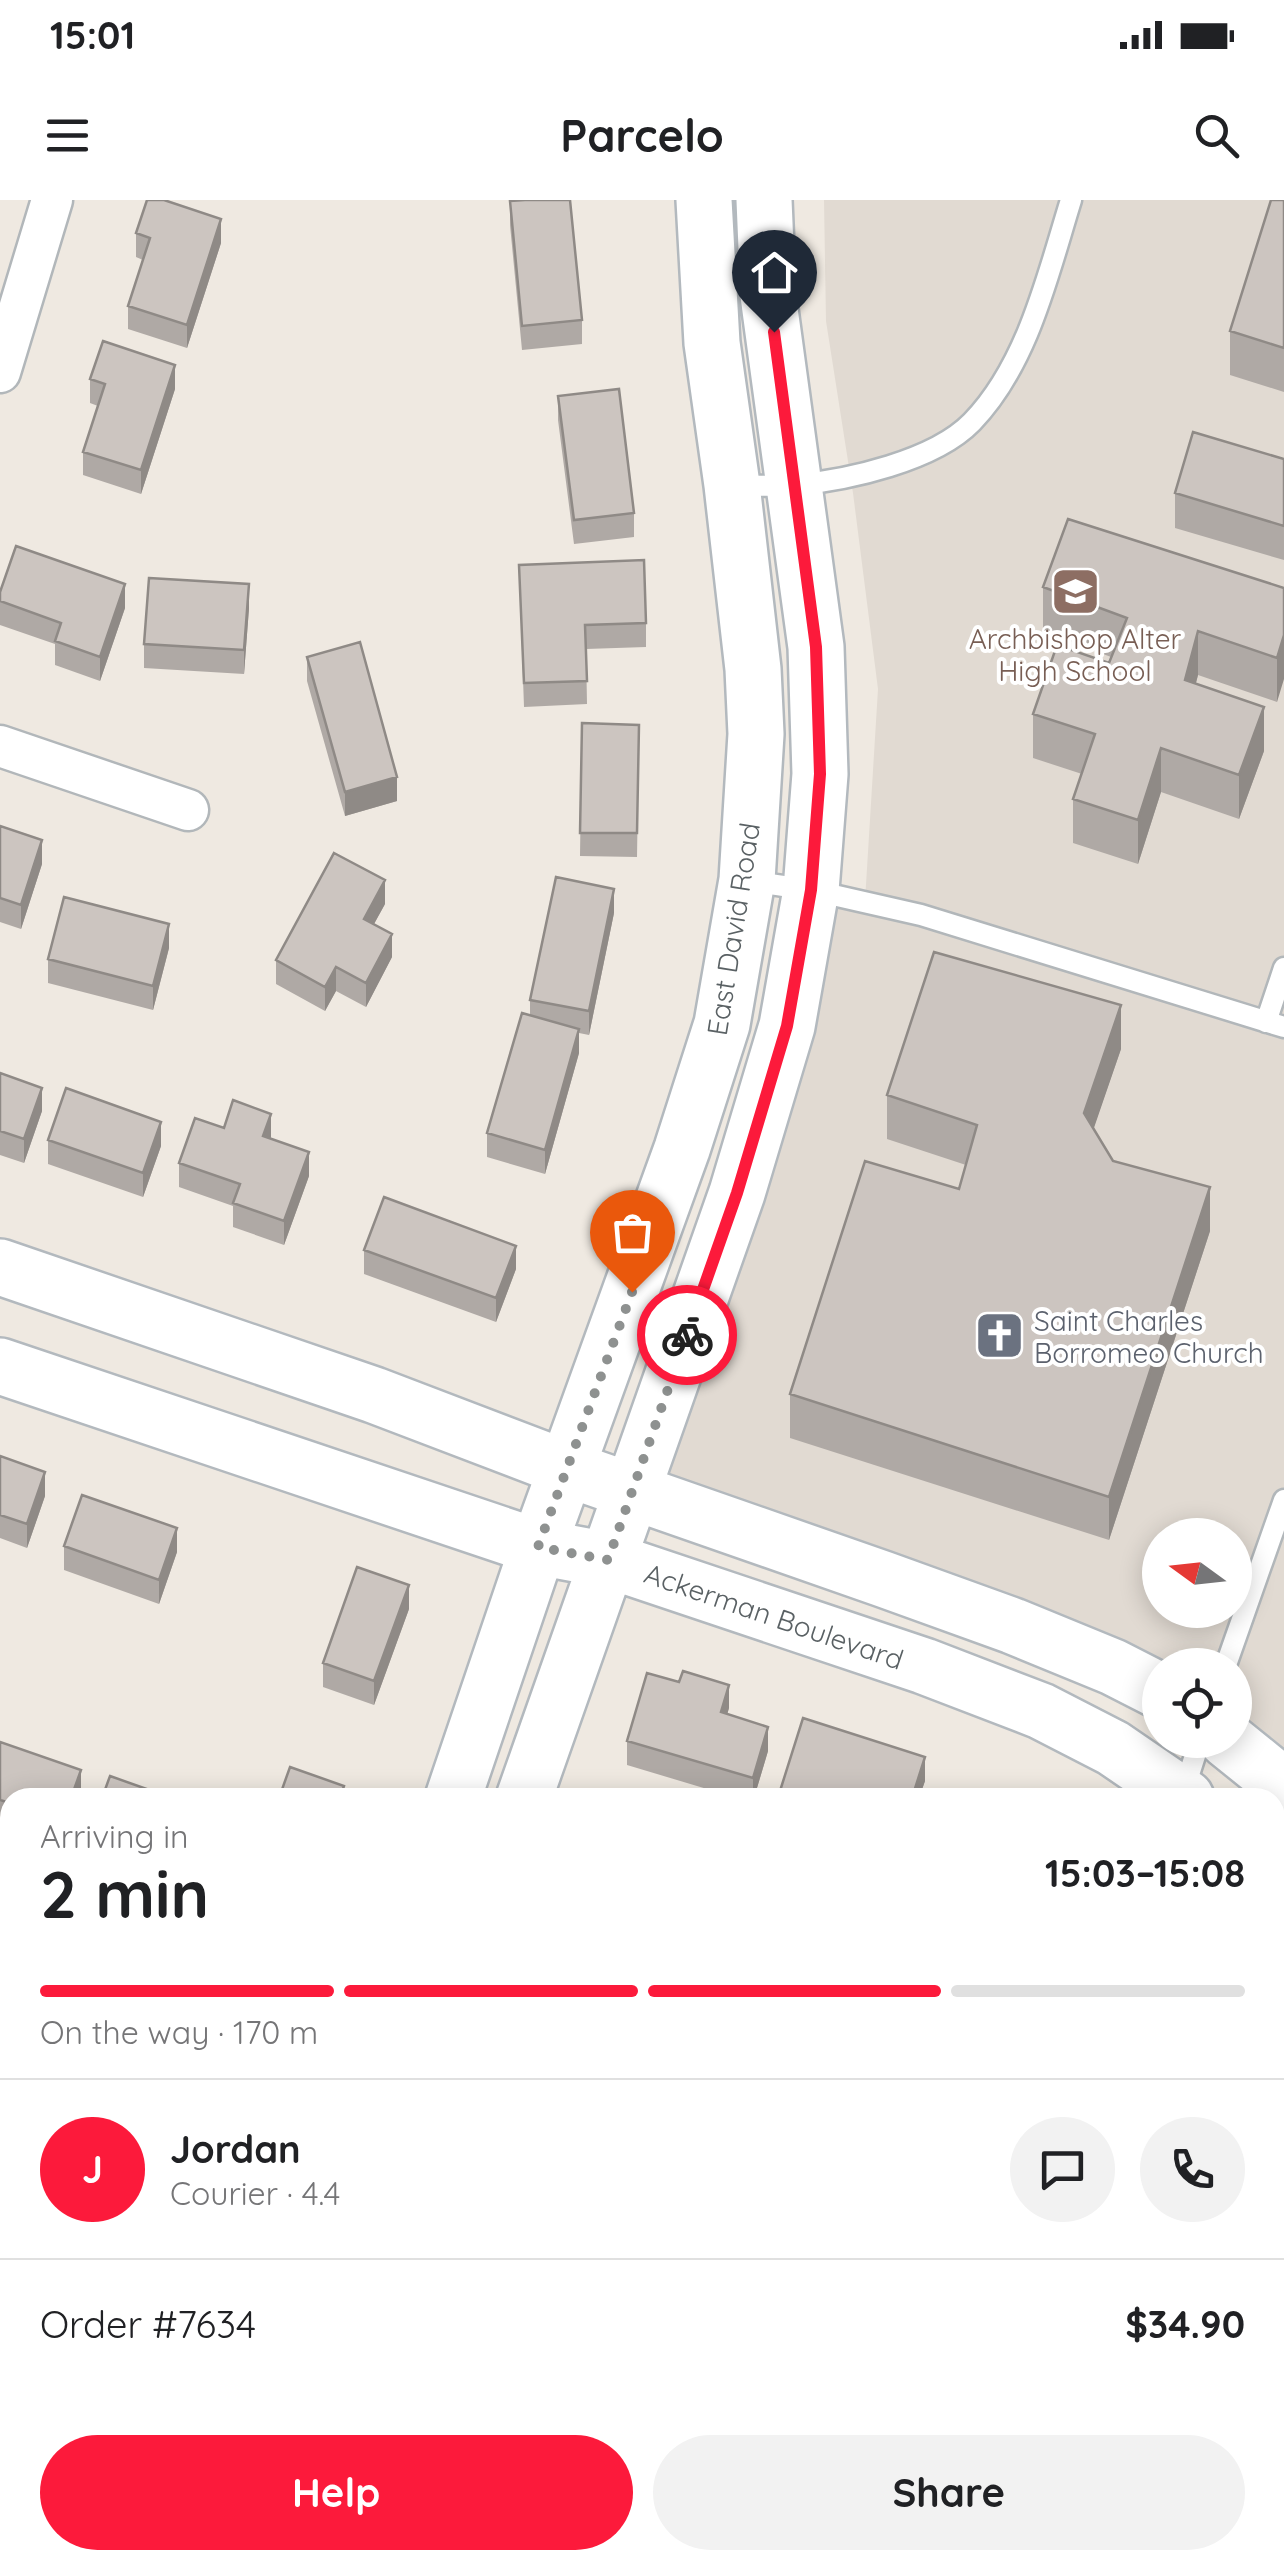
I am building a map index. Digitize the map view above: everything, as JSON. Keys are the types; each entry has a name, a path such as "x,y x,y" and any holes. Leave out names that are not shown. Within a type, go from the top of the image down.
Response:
{"street":[{"path":"0,372 52,200"},
{"name":"East David Road","path":"456,1788 538,1547 682,1149 722,1024 747,880 756,718 754,669 712,343 704,200"},
{"path":"528,1788 737,1193 787,1026 811,890 820,774 816,647 768,294 764,200"},
{"path":"0,746 188,810"},
{"path":"0,1267 374,1395 568,1469 883,1578 1013,1626 1142,1682"},
{"name":"Ackerman Boulevard","path":"0,1366 538,1547 608,1560 924,1666 1041,1711 1113,1748 1172,1788"},
{"path":"1249,1758 1284,1786"}],"lane":[{"path":"732,486 794,485 879,470 938,447 971,423 1002,383 1032,322 1071,200"},
{"path":"747,880 921,915 1275,1024 1284,968"},
{"path":"1232,1648 1284,1500"},
{"path":"1186,1788 1195,1758"}],"shaded area":[{"path":"824,200 1284,200 1284,1786 1252,1756 1252,1648 1142,1648 1142,1659 632,1492 811,890 865,901 878,689 826,321"}],"building":[{"path":"147,200 164,200 221,219 187,325 128,306 150,238 136,233"},
{"path":"570,200 582,320 522,326 510,201"},
{"path":"1271,200 1284,200 1284,348 1230,331"},
{"path":"103,341 175,365 141,470 83,452 105,384 90,379"},
{"path":"619,389 634,513 574,520 558,396"},
{"path":"1193,432 1284,459 1284,526 1175,493"},
{"path":"1068,519 1284,588 1284,635 1277,658 1198,631 1185,680 1264,707 1239,775 1161,748 1138,820 1073,799 1095,734 1033,714 1057,645 1109,663 1127,618 1043,587"},
{"path":"16,546 125,584 100,657 55,641 61,623 0,601"},
{"path":"644,560 646,623 585,625 587,681 524,683 519,565"},
{"path":"149,578 249,584 244,650 144,644"},
{"path":"360,642 397,777 345,792 307,657"},
{"path":"582,723 639,725 637,833 580,833"},
{"path":"0,826 42,840 21,905 0,898"},
{"path":"334,853 385,880 364,919 392,934 366,983 336,967 325,987 276,960"},
{"path":"556,877 614,889 589,1011 530,1000"},
{"path":"64,897 169,924 153,986 48,959"},
{"name":"Saint Charles Borromeo Church","path":"934,952 1121,1005 1084,1113 1113,1161 1210,1187 1109,1497 790,1394 865,1161 959,1189 977,1125 887,1095"},
{"path":"522,1013 579,1029 545,1150 487,1133"},
{"path":"0,1073 42,1088 24,1139 0,1131"},
{"path":"66,1088 161,1122 143,1173 48,1140"},
{"path":"233,1100 271,1114 263,1136 309,1152 284,1221 233,1203 240,1184 179,1163 195,1118 224,1128"},
{"path":"384,1197 516,1246 496,1298 364,1250"},
{"path":"0,1456 45,1472 27,1524 0,1515"},
{"path":"82,1495 177,1528 159,1580 64,1546"},
{"path":"357,1567 409,1585 374,1681 323,1663"},
{"path":"683,1671 729,1685 721,1712 768,1727 753,1778 627,1741 647,1673 679,1682"},
{"path":"803,1718 925,1757 915,1788 781,1788"},
{"path":"0,1742 81,1770 75,1788 0,1788"},
{"path":"290,1767 344,1786 343,1788 283,1788"},
{"path":"110,1776 144,1788 106,1788"}],"way so far":[{"path":"632,1292 538,1547 608,1560 687,1335"}],"place":[{"name":"Archbishop Alter High School","path":"1075,591"},
{"name":"Saint Charles Borromeo Church","path":"999,1336"}],"route":[{"path":"687,1335 737,1193 787,1026 811,890 820,774 816,647 774,332"}]}
